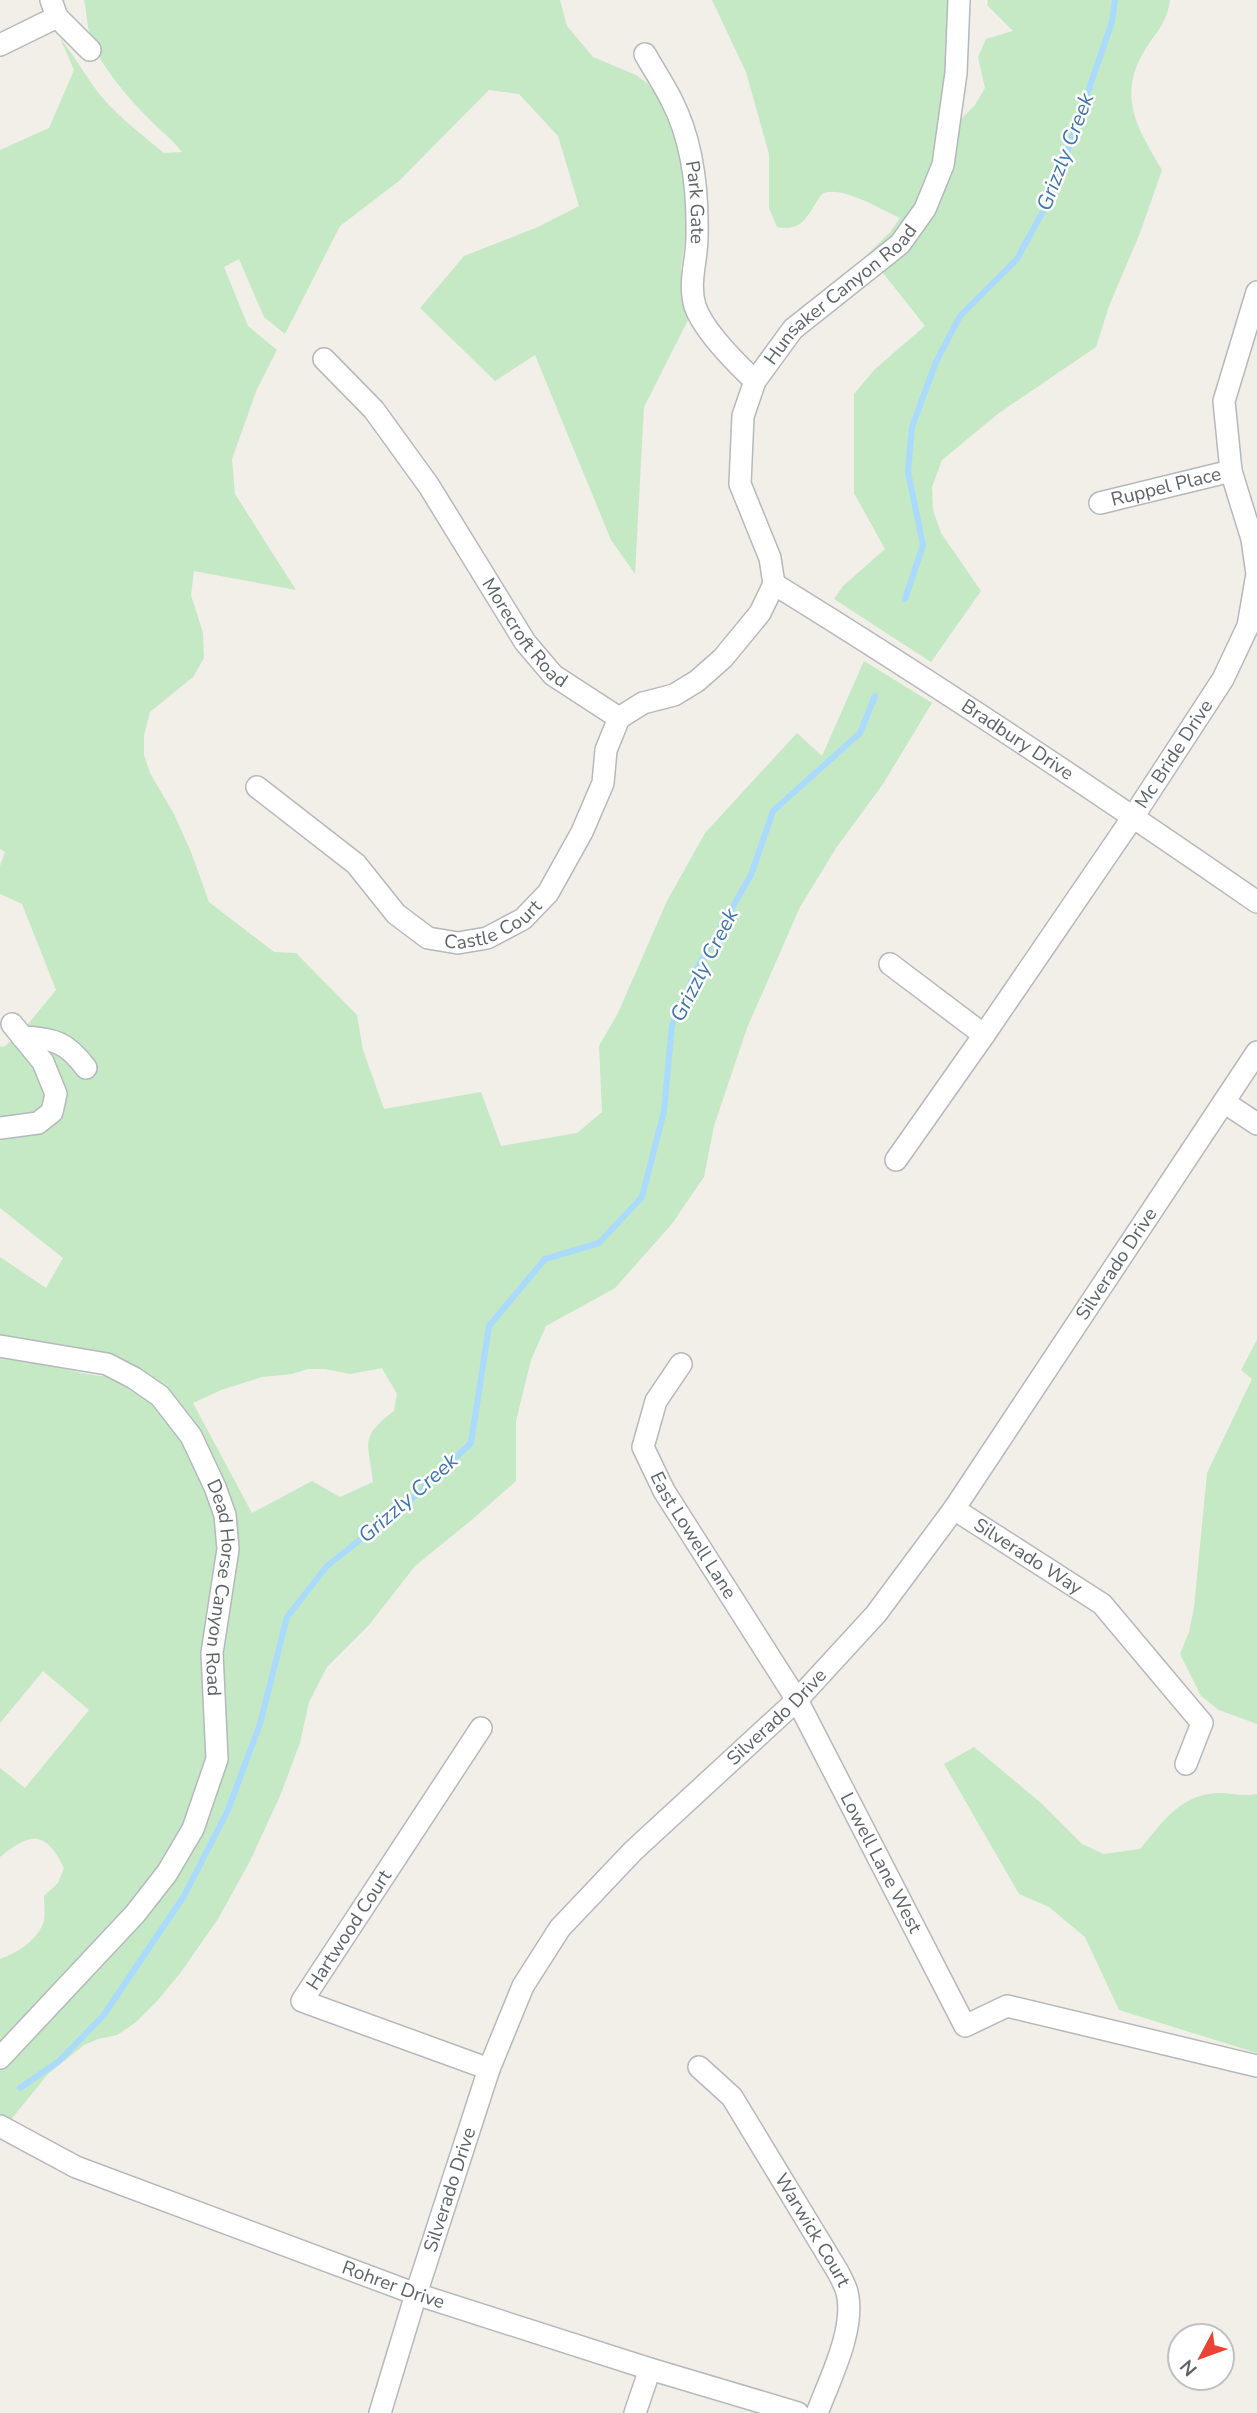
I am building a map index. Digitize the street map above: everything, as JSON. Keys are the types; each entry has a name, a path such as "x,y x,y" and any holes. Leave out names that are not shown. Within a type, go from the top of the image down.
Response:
{"street":[{"name":"Hunsaker Canyon Road","path":"774,584 770,558 740,484 743,416 755,381 793,329 900,244 925,209 943,165 957,73 959,0"},
{"path":"0,45 54,8 90,50"},
{"name":"Park Gate","path":"645,54 673,103 687,140 694,174 697,239 691,283 696,309 731,358 755,381"},
{"name":"Mc Bride Drive","path":"896,1160 1133,817 1223,679 1248,626 1257,574 1252,539 1231,471 1224,401 1257,292"},
{"name":"Morecroft Road","path":"324,359 374,410 421,475 526,642 553,675 619,718"},
{"name":"Ruppel Place","path":"1100,503 1231,471"},
{"path":"619,718 643,702 674,695 698,681 723,658 760,613 774,584"},
{"name":"Bradbury Drive","path":"774,584 865,640 1257,902"},
{"name":"Castle Court","path":"257,787 356,864 396,914 428,938 458,943 487,938 523,919 548,893 582,832 603,783 606,750 619,718"},
{"path":"890,964 984,1035"},
{"path":"0,1128 38,1123 52,1112 56,1094 43,1062 17,1030 66,1046 86,1068"},
{"name":"Silverado Drive","path":"380,2413 489,2069 523,1986 559,1928 634,1851 797,1700 876,1614 954,1509 1257,1052"},
{"path":"1224,1102 1257,1124"},
{"name":"Dead Horse Canyon Road","path":"0,1346 107,1364 160,1396 191,1436 215,1487 225,1515 228,1549 212,1653 217,1759 192,1829 167,1873 135,1914 0,2058"},
{"name":"East Lowell Lane","path":"681,1364 656,1401 643,1447 664,1491 797,1700"},
{"name":"Silverado Way","path":"954,1509 1102,1604 1202,1723 1186,1764"},
{"name":"Lowell Lane West","path":"797,1700 965,2026 1007,2006 1257,2066"},
{"name":"Hartwood Court","path":"481,1728 302,2001 489,2069"},
{"name":"Warwick Court","path":"699,2067 732,2097 838,2272 847,2292 848,2318 842,2346 817,2413"},
{"name":"Rohrer Drive","path":"0,2126 76,2166 416,2294 650,2370 797,2413"},
{"path":"635,2413 650,2370"}],"green space":[{"path":"84,0 560,0 567,26 593,57 636,75 647,83 660,100 683,147 689,212 681,268 681,292 689,318 644,407 635,574 611,540 535,355 495,381 420,308 464,256 538,227 579,206 558,136 519,94 489,90 399,181 340,226 285,334 264,317 239,259 224,267 248,326 277,350 257,389 232,459 235,494 296,590 194,571 191,595 203,633 204,658 193,677 150,712 144,735 144,755 150,773 174,814 191,852 209,902 274,952 296,953 357,1015 363,1050 384,1109 481,1092 501,1146 577,1133 602,1112 599,1046 618,1013 667,901 705,833 797,733 822,756 864,661 932,703 883,784 836,848 800,907 747,1028 714,1126 704,1177 671,1225 615,1288 546,1326 531,1360 516,1421 516,1481 415,1566 369,1625 327,1667 309,1702 300,1743 280,1796 250,1861 218,1919 181,1972 135,2023 117,2035 84,2045 48,2074 0,2133 0,1959 25,1946 40,1930 44,1917 44,1896 58,1883 64,1868 51,1847 36,1839 20,1843 0,1857 0,1768 25,1788 89,1710 43,1671 0,1723 0,1353 102,1376 136,1376 0,1342 0,1257 46,1288 63,1258 0,1208 0,1046 4,1047 24,1029 56,990 22,904 0,894 0,866 5,852 0,849 0,150 49,128 74,70 60,38 117,113 164,153 182,152 135,104 103,63 90,38","holes":["382,1368 397,1394 394,1411 375,1428 368,1442 373,1482 340,1497 312,1481 252,1513 193,1403 221,1390 262,1377 292,1374 308,1369 350,1374"]},
{"path":"712,0 963,0 959,121 975,105 985,88 978,57 986,39 1013,31 987,5 988,0 1170,0 1164,20 1137,65 1131,96 1138,125 1162,170 1140,233 1109,306 1096,347 999,413 942,460 932,487 933,510 941,533 981,591 931,662 834,599 843,586 885,549 854,493 854,394 875,369 925,326 868,254 900,218 850,195 830,192 822,194 800,224 794,227 777,227 769,208 769,154 746,72"},
{"path":"1257,1340 1257,1724 1219,1710 1201,1696 1180,1654 1189,1632 1194,1608 1207,1473 1252,1379 1241,1370"},
{"path":"974,1747 1041,1803 1082,1844 1104,1854 1140,1849 1173,1812 1193,1799 1218,1793 1257,1794 1257,2053 1119,2010 1085,1937 1049,1907 1019,1894 944,1764"}],"waterway":[{"name":"Grizzly Creek","path":"905,599 923,545 908,472 912,427 936,362 960,316 1017,259 1053,193 1112,22 1115,0"},
{"name":"Grizzly Creek","path":"20,2088 59,2061 103,2016 184,1896 228,1810 260,1724 287,1617 327,1566 414,1497 471,1443 489,1326 545,1259 599,1243 642,1197 664,1111 672,1025 699,965 751,875 773,811 860,733 875,696"}]}
